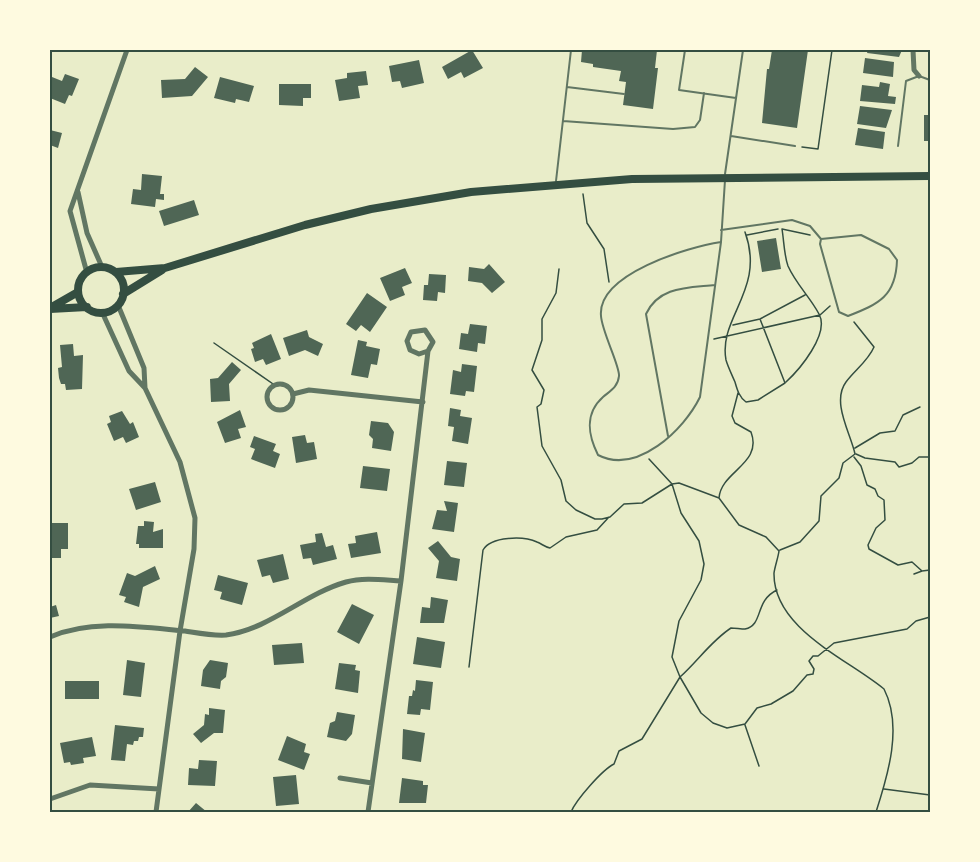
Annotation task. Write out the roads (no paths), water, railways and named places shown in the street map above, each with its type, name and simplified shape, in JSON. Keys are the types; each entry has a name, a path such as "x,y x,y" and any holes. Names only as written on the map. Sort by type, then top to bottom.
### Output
{"main road":[{"path":"50,309 78,292 81,280 87,273 102,267 116,272 165,268 305,225 371,209 471,192 581,182 725,177 930,176"},
{"path":"123,294 165,268"},
{"path":"50,309 87,307 102,312 118,305 123,294 122,282 116,272"},
{"path":"78,292 87,307"}],"street":[{"path":"87,273 70,211 128,50"},
{"path":"913,50 914,70 919,76"},
{"path":"78,190 87,233 102,267"},
{"path":"118,305 144,368 145,388"},
{"path":"102,312 129,371 145,388 180,462 195,518 194,549 180,631 156,813"},
{"path":"368,813 401,581 428,351 433,342 429,333 421,328 411,332 407,341 410,350 419,354 428,351"},
{"path":"276,386 287,386 293,394 288,407 274,408 268,395 276,386"},
{"path":"293,394 309,390 423,402"},
{"path":"50,637 79,629 106,627 223,635 242,631 312,596 347,582 367,579 401,581"},
{"path":"340,778 372,783"},
{"path":"50,799 90,785 159,789"}],"lane":[{"path":"556,184 571,50"},
{"path":"684,50 679,90 736,98"},
{"path":"721,242 648,265 622,278 608,292 600,314 619,375 616,387 593,409 588,425 589,436 598,455 607,459 632,458 645,454 668,437 693,412 700,397 721,242 725,177 743,50"},
{"path":"898,146 906,81 919,76 930,80"},
{"path":"567,87 624,94"},
{"path":"563,121 673,129 695,127 700,120 704,93"},
{"path":"731,136 795,146"},
{"path":"722,230 792,220 810,226 821,239 839,312 848,316 884,299 897,273 897,260 889,249 861,235 821,239"},
{"path":"668,437 646,314 654,299 674,290 715,285"}]}
